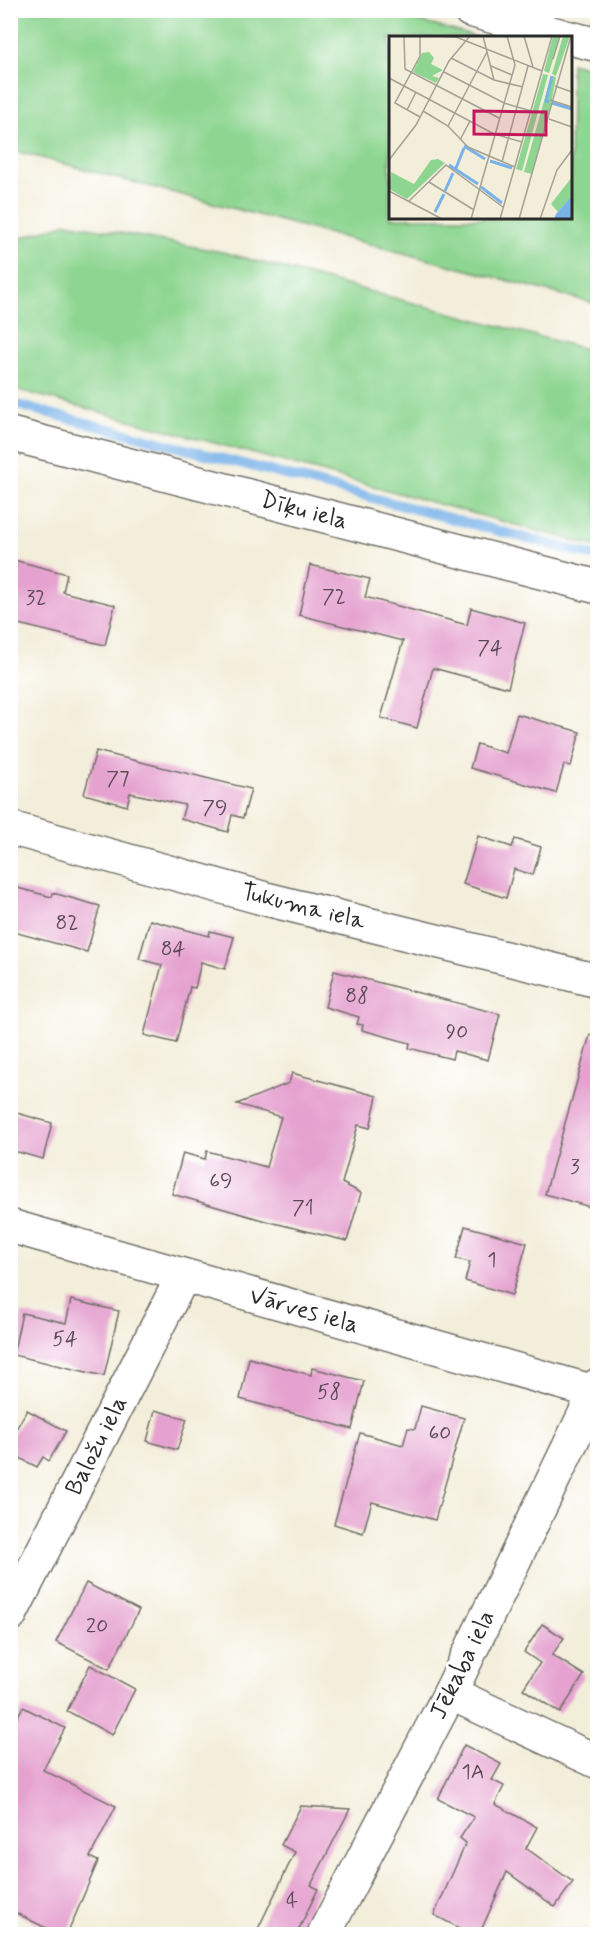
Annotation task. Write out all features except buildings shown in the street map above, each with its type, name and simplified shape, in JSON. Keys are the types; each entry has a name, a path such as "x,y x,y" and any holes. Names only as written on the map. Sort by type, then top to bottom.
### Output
{"street":[{"path":"470,10 562,36"},
{"path":"572,39 597,45"},
{"name":"Dīķu iela","path":"10,435 597,587"},
{"name":"Tukuma iela","path":"10,828 266,899 597,981"},
{"name":"Vārves iela","path":"10,1226 597,1390"},
{"name":"Baložu iela","path":"10,1615 183,1276"},
{"name":"Jēkaba iela","path":"324,1935 450,1693 597,1390"},
{"path":"450,1693 597,1762"}],"green space":[{"path":"10,11 379,11 474,36 389,36 389,219 572,219 572,63 597,70 597,304 11,150"},
{"path":"67,223 222,252 597,352 597,547 11,388 11,241"}],"waterway":[{"path":"10,403 598,557"}]}
